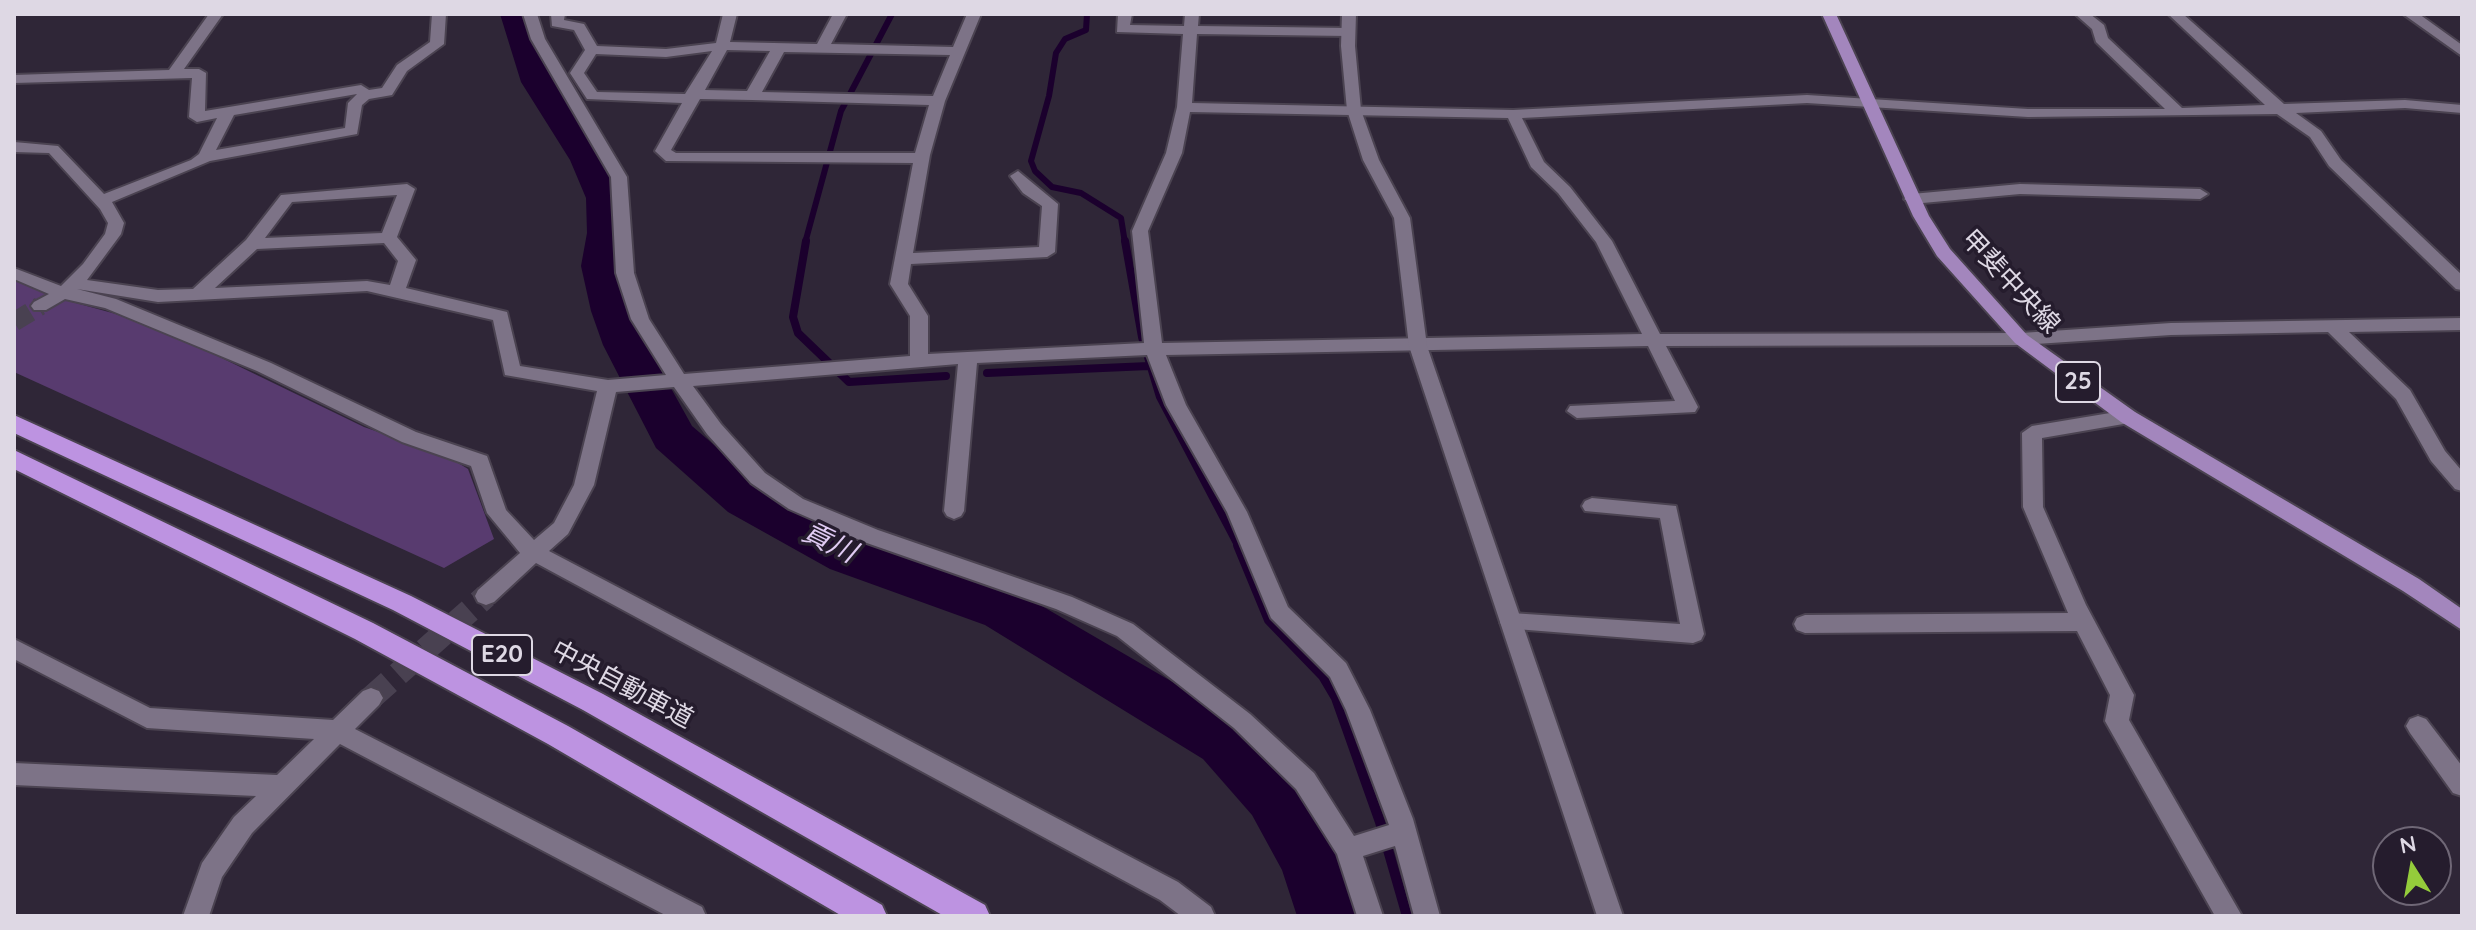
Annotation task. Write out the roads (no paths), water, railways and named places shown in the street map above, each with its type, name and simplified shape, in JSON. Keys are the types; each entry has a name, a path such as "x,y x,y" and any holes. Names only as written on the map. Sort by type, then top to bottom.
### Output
{"highway":[{"name":"中央自動車道","path":"14,423 402,603 593,702 974,916"},
{"name":"E20","path":"14,459 391,646 558,735 871,916"}],"main road":[{"name":"甲斐中央線","path":"1829,14 1912,199 1943,252 2021,339 2128,417 2411,585 2462,621"}],"street":[{"path":"173,74 216,14"},
{"path":"205,157 352,131 355,103 365,95 387,92 402,68 437,44 439,14"},
{"path":"530,14 538,39 619,177 631,297 654,345 714,429 758,478 796,504 871,536 1064,603 1125,630 1242,721 1305,781 1355,847 1370,916"},
{"path":"558,14 557,23 579,27 592,50"},
{"path":"730,14 722,46 663,151 672,158 921,158"},
{"path":"822,48 840,14"},
{"path":"919,361 919,316 899,284 921,158 938,101 974,14"},
{"path":"1125,14 1122,29 1191,22 1349,23 1354,110 1371,160 1402,218 1418,346 1610,916"},
{"path":"2082,14 2099,28 2101,39 2178,113"},
{"path":"2175,14 2269,101 2287,110 2316,134 2335,163 2462,285"},
{"path":"2410,14 2462,52"},
{"path":"1191,22 1184,107 1174,153 1140,231 1153,349 1176,405 1237,512 1279,612 1338,670 1358,710 1402,833 1427,916"},
{"path":"592,50 666,53 722,46 959,51"},
{"path":"752,96 779,47"},
{"path":"592,50 577,73 592,96 938,101"},
{"path":"14,79 199,73 197,117 361,89 365,95"},
{"path":"1184,107 1513,114 1807,99 2028,113 2178,113 2405,104 2462,109"},
{"path":"101,201 197,163 205,157 228,112"},
{"path":"1513,114 1537,164 1564,190 1604,241 1638,314 1657,340 1688,407 1577,411"},
{"path":"14,147 53,149 101,201 116,223 113,234 68,288 40,306"},
{"path":"904,259 1047,252 1050,204 1029,190 1018,176"},
{"path":"198,294 252,244 287,198 407,189 388,238"},
{"path":"1912,199 2020,189 2200,194"},
{"path":"252,244 388,238"},
{"path":"388,238 407,260 396,291"},
{"path":"14,273 110,303 264,367 409,437 480,461 497,513 535,553 1169,891 1202,916"},
{"path":"68,288 158,296 367,286 396,291 501,316 512,371 608,386 677,378 968,357 1153,349 1657,340 2021,339 2171,329 2462,324"},
{"path":"2331,325 2403,395 2438,456 2462,484"},
{"path":"954,511 968,357"},
{"path":"486,596 561,528 584,485 608,386"},
{"path":"2128,417 2032,433 2033,507 2083,622 2122,695 2117,721 2229,916"},
{"path":"1511,622 1693,634 1669,511 1592,506"},
{"path":"1805,624 2083,622"},
{"path":"14,648 147,718 335,730 693,916"},
{"path":"196,916 211,871 243,825 335,730 371,698"},
{"path":"2418,726 2462,785"},
{"path":"17,779 279,786"},
{"path":"1355,847 1402,833"}],"waterway":[{"name":"貢川","path":"516,14 538,82 589,160 605,198 607,233 602,266 612,311 625,345 652,390 673,436 745,499 848,555 1004,610 1223,741 1273,796 1310,861 1329,916"},
{"path":"805,243 841,111 892,14"},
{"path":"1087,14 1086,30 1065,39 1056,53 1049,96 1031,161 1035,171 1052,187 1081,193 1121,218 1125,243"},
{"path":"806,241 793,317 798,333 849,382 946,376"},
{"path":"1125,241 1142,337 1160,397 1238,545"},
{"path":"987,373 1149,366"},
{"path":"1238,545 1269,620 1323,676 1336,698 1380,822 1407,916"}],"tunnel":[{"path":"14,322 40,306"},
{"path":"371,698 486,596"}]}
